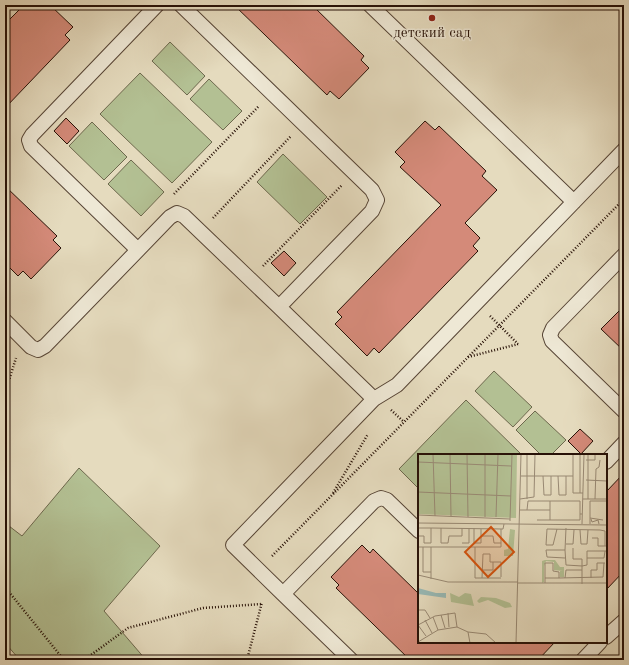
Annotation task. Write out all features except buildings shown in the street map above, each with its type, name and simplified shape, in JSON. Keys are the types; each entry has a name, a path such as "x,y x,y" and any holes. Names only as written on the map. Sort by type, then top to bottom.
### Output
{"lane":[{"path":"138,250 32,146 29,140 32,135 158,5"},
{"path":"181,5 354,172 372,190 377,200 372,211 279,307"},
{"path":"370,5 574,202"},
{"path":"351,660 233,545 374,399 397,385 624,150"},
{"path":"5,321 31,347 38,350 45,346 170,217 177,213 184,216 200,231 374,399"},
{"path":"624,255 553,328 550,335 552,341 624,411"},
{"path":"607,461 624,443"},
{"path":"283,594 374,501 381,498 386,500 418,530"},
{"path":"607,636 624,620"},
{"path":"583,660 599,643"}],"path":[{"path":"173,195 272,93"},
{"path":"200,231 304,124"},
{"path":"250,280 354,172"},
{"path":"247,660 262,604 263,575 330,497 624,199"},
{"path":"468,357 518,344 485,311"},
{"path":"5,393 23,338"},
{"path":"390,408 404,422"},
{"path":"330,497 370,431"},
{"path":"5,587 64,660"},
{"path":"84,660 128,628 203,608 262,604"}],"green space":[{"path":"170,42 205,76 187,95 152,61"},
{"path":"140,73 212,142 172,183 100,114"},
{"path":"209,79 242,111 223,130 190,99"},
{"path":"92,122 127,157 104,180 69,146"},
{"path":"283,154 327,197 300,224 257,182"},
{"path":"131,160 164,192 141,216 108,184"},
{"path":"494,371 532,407 513,427 475,391"},
{"path":"466,400 521,454 418,454 418,488 399,469"},
{"path":"535,411 566,440 552,454 540,454 516,430"},
{"path":"79,468 160,546 104,611 146,660 20,660 5,643 5,531 9,526 22,536"}],"place":[{"name":"детский сад","path":"432,18"}]}
